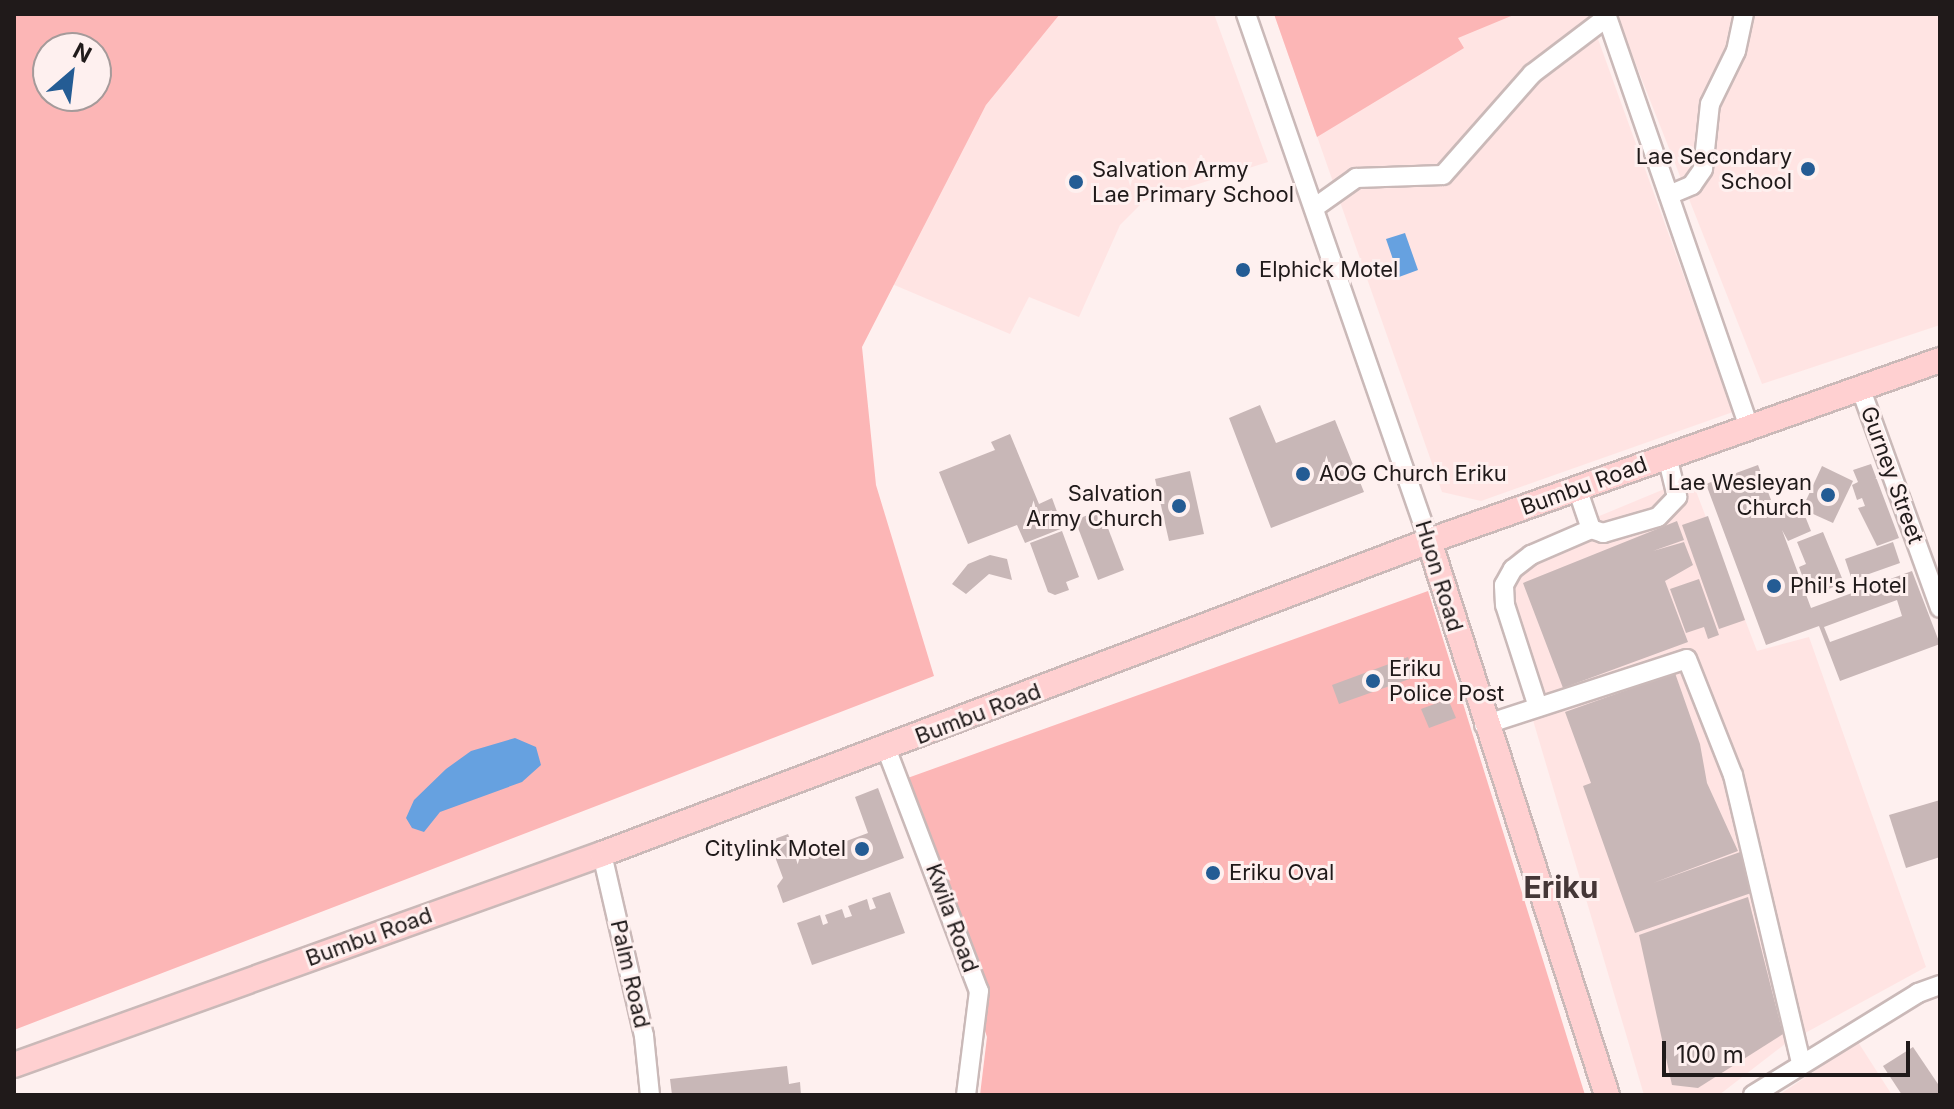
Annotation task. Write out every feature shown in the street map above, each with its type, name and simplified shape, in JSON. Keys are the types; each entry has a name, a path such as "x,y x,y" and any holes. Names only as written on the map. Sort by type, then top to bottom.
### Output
{"main road":[{"name":"Bumbu Road","path":"14,1065 602,854 1429,541 1940,360"},
{"name":"Huon Road","path":"1429,541 1484,725 1607,1095"}],"street":[{"name":"Huon Road","path":"1246,14 1429,541"},
{"path":"1669,195 1692,185 1703,169 1710,104 1736,51 1744,14"},
{"path":"1314,208 1356,178 1443,175 1532,74 1607,16 1749,427"},
{"name":"Gurney Street","path":"1860,387 1940,608"},
{"path":"1538,707 1505,605 1504,585 1513,569 1531,555 1591,529 1603,533 1658,517 1677,497 1667,456"},
{"path":"1577,488 1591,529"},
{"path":"1484,725 1687,659 1733,775 1801,1063"},
{"name":"Kwila Road","path":"886,748 979,991 966,1095"},
{"name":"Palm Road","path":"602,854 644,1036 650,1095"},
{"path":"1753,1095 1801,1063 1940,985"}],"shaded area":[{"path":"14,14 1060,14 986,105 862,347 876,485 934,676 14,1030"},
{"name":"Salvation Army Lae Primary School","path":"1060,14 1214,14 1268,162 1144,201 1120,225 1079,317 1029,297 1010,334 892,284 986,105"},
{"path":"1274,14 1589,14 1733,412 1481,501 1442,492"},
{"path":"1274,14 1516,14 1458,38 1464,48 1317,137"},
{"name":"Lae Secondary School","path":"1616,14 1940,14 1940,325 1762,384"},
{"path":"1691,478 1757,651 1809,637 1926,967 1785,1044 1719,1095 1644,1095 1493,585 1515,551"},
{"path":"1428,591 1585,1095 980,1095 987,1037 902,780"},
{"path":"1858,1042 1892,1095 1779,1095"}],"water":[{"path":"1405,233 1418,270 1399,277 1386,239"},
{"path":"515,738 536,747 541,765 522,782 440,812 424,832 412,828 406,818 414,800 446,769 471,751"}],"building":[{"name":"AOG Church Eriku","path":"1260,405 1276,443 1335,420 1364,492 1271,528 1229,418"},
{"path":"1010,434 1039,504 1052,498 1063,528 1025,543 1017,525 968,544 939,472 995,450 991,442"},
{"path":"1871,464 1899,538 1877,546 1858,508 1865,506 1862,498 1857,500 1852,485 1858,482 1853,470"},
{"name":"Phil's Hotel","path":"1758,465 1777,516 1801,506 1811,531 1788,541 1782,530 1811,608 1912,571 1940,644 1840,681 1819,626 1766,645 1706,484","holes":["1897,600 1902,616 1830,642 1824,627"]},
{"name":"Lae Wesleyan Church","path":"1822,466 1853,481 1833,523 1802,509"},
{"name":"Salvation Army Church","path":"1190,471 1204,534 1169,541 1155,479"},
{"path":"1101,510 1124,570 1098,580 1075,520"},
{"path":"1708,516 1745,620 1719,629 1682,525"},
{"path":"1677,521 1684,540 1653,551 1684,542 1693,565 1665,581 1688,642 1563,688 1523,583"},
{"path":"1062,531 1079,577 1066,582 1069,590 1055,595 1048,592 1030,543"},
{"path":"1823,532 1844,583 1818,593 1810,575 1803,578 1799,567 1806,564 1797,542"},
{"path":"1893,542 1900,563 1852,580 1845,559"},
{"path":"990,555 1007,559 1012,580 989,574 966,594 952,584 968,564"},
{"path":"1699,579 1719,635 1708,639 1704,627 1686,633 1670,589"},
{"name":"Eriku Police Post","path":"1408,657 1415,677 1339,704 1332,685"},
{"path":"1675,673 1700,744 1707,783 1738,851 1653,883 1743,851 1757,891 1635,933 1583,786 1591,783 1565,712"},
{"path":"1448,699 1456,718 1429,728 1421,709"},
{"name":"Citylink Motel","path":"878,788 904,858 783,903 777,886 783,878 769,841 788,834 798,859 868,833 855,797"},
{"path":"1940,800 1940,857 1906,868 1889,815"},
{"path":"890,892 905,933 812,965 797,923 820,915 823,925 828,923 825,915 842,909 845,918 852,916 848,906 867,899 870,910 876,908 872,898"},
{"path":"1748,897 1783,1034 1698,1088 1672,1085 1639,935"},
{"path":"1913,1047 1940,1087 1940,1095 1902,1095 1883,1066"},
{"path":"787,1066 789,1084 800,1082 801,1095 672,1095 670,1079"}],"place":[{"name":"Lae Secondary School","path":"1808,169"},
{"name":"Salvation Army Lae Primary School","path":"1076,182"},
{"name":"Elphick Motel","path":"1243,270"},
{"name":"AOG Church Eriku","path":"1303,474"},
{"name":"Lae Wesleyan Church","path":"1828,495"},
{"name":"Salvation Army Church","path":"1179,506"},
{"name":"Phil's Hotel","path":"1774,586"},
{"name":"Eriku Police Post","path":"1373,681"},
{"name":"Citylink Motel","path":"862,849"},
{"name":"Eriku Oval","path":"1213,873"}],"district":[{"name":"Eriku","path":"1561,887"}]}
